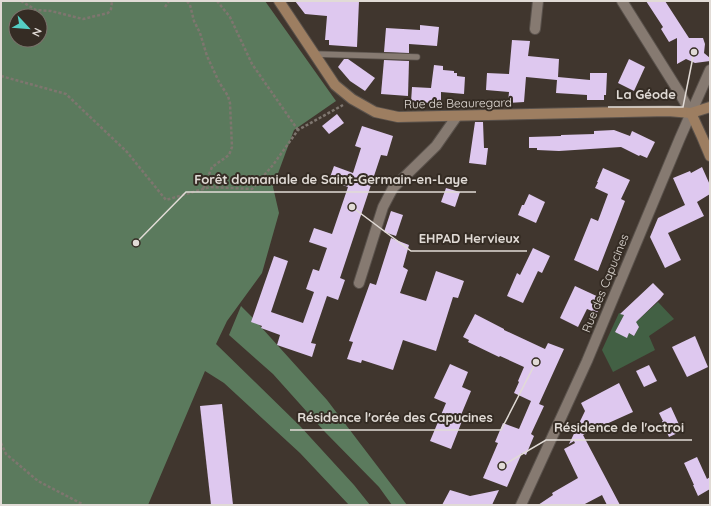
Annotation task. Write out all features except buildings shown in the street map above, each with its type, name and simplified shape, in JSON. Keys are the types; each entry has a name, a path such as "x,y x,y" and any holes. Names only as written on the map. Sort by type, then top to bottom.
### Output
{"street":[{"name":"Rue de Beauregard","path":"279,1 335,85 352,99 375,112 398,117 668,111 690,113 710,108"},
{"path":"535,30 538,1"},
{"path":"622,1 679,92 710,156"},
{"name":"Rue des Capucines","path":"521,505 587,362 690,113 710,70"},
{"path":"359,283 382,207 393,188 436,146 457,116"}],"lane":[{"path":"313,54 417,57"}],"path":[{"path":"21,1 36,10 51,11 83,19 108,13 112,9 112,1"},
{"path":"165,7 168,1"},
{"path":"187,1 190,5 194,21 207,56 219,82 228,96 230,103 232,147 229,155 212,167 203,189"},
{"path":"217,1 230,17 252,64 298,130"},
{"path":"1,76 66,94 126,152 166,200 210,187 252,189 273,165 298,130 352,99"},
{"path":"1,443 6,454 38,481 84,505"}],"green space":[{"path":"1,1 265,1 336,101 294,130 273,187 279,213 262,273 227,321 216,344 300,426 354,485 370,505 349,505 300,453 224,383 205,371 148,505 1,505"},
{"path":"658,302 674,319 649,336 655,350 613,372 602,350 619,313 624,315 615,332 629,333 634,336 639,327 631,320 637,321"},
{"path":"241,306 327,400 407,505 392,505 379,487 325,432 273,374 229,335"}],"place":[{"name":"La Géode","path":"694,52"},
{"name":"EHPAD Hervieux","path":"352,207"},
{"name":"Forêt domaniale de Saint-Germain-en-Laye","path":"136,243"},
{"name":"Résidence l'orée des Capucines","path":"536,362"},
{"name":"Résidence de l'octroi","path":"502,466"}]}
